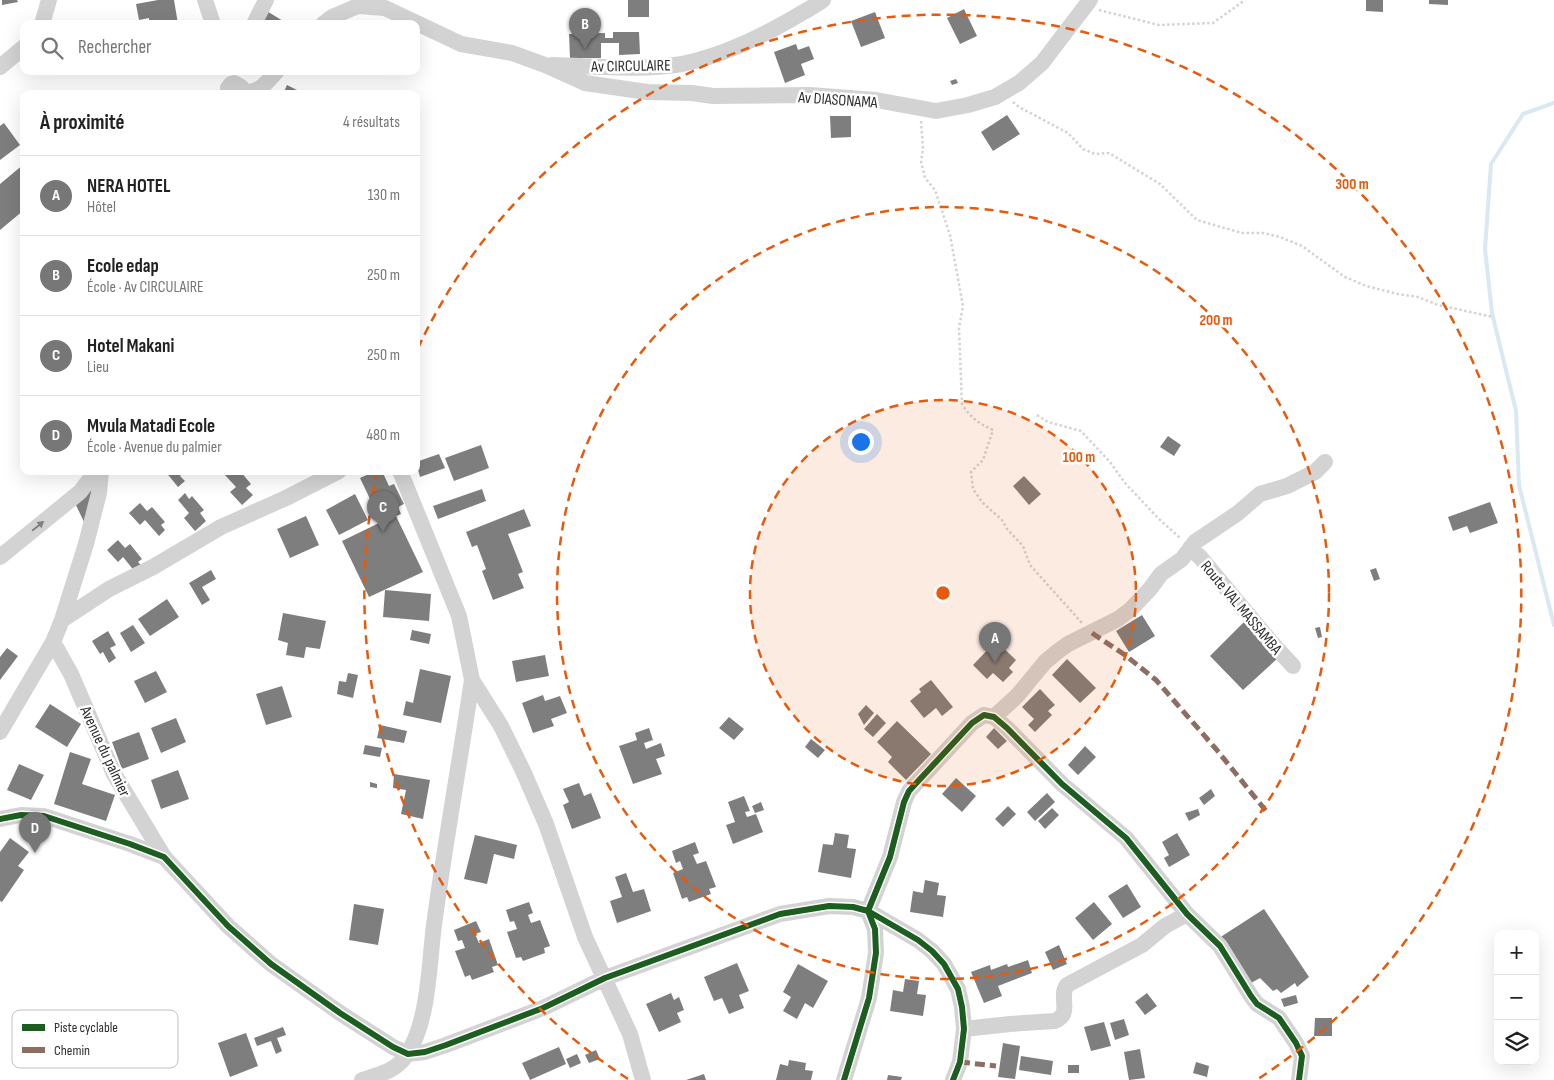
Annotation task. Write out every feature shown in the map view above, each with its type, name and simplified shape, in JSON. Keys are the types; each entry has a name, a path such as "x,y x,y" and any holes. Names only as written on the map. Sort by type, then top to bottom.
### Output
{"street":[{"path":"43,20 49,0"},
{"path":"205,0 212,20"},
{"path":"256,20 266,0"},
{"name":"Av CIRCULAIRE","path":"545,65 642,67 681,64 718,55 758,38 814,7 823,0"},
{"name":"Av DIASONAMA","path":"545,65 585,83 647,92 692,93 732,97 827,96 876,100 936,112 995,97 1019,83 1042,63 1088,3"},
{"path":"328,20 358,6 386,8 411,20"},
{"path":"420,24 461,44 512,53 545,65"},
{"path":"0,67 20,50"},
{"path":"258,90 273,75"},
{"path":"994,717 1016,696 1045,662 1068,644 1118,619 1131,609 1161,574 1182,559 1195,542 1238,513 1260,494 1287,486 1315,472 1325,462"},
{"path":"0,557 80,492 93,475"},
{"path":"0,732 53,642 62,620 86,544 99,493 101,475"},
{"path":"62,620 109,589 154,567 221,527 286,498 331,475"},
{"path":"362,1080 394,1074 408,1054 418,1034 472,680 459,616 402,475"},
{"name":"Route VAL MASSAMBA","path":"1190,548 1211,569 1293,666"},
{"name":"Avenue du palmier","path":"53,642 71,674 114,774 164,857"},
{"path":"472,680 501,726 546,824 585,937 630,1034 644,1080"},
{"path":"844,1080 868,998 876,953 875,929 868,911 890,857 904,802 909,791 972,723 984,715 994,717 1039,759 1062,784 1126,838 1187,914 1220,946 1235,973 1258,1004 1280,1018 1300,1050 1302,1056 1299,1080"},
{"path":"0,818 21,815 44,816 164,857 228,926 271,964 393,1047 408,1054 425,1052 493,1028 543,1008 605,978 780,914 829,906 853,907 868,911 918,940 932,951 944,964 958,989 964,1029 960,1062 953,1080"},
{"path":"1165,926 1176,900"},
{"path":"964,1029 1060,1019 1065,1006 1064,991 1067,985 1142,945 1165,926 1187,914"}],"path":[{"path":"1088,3 1159,25 1213,23 1245,0"},
{"path":"1002,93 1019,107 1068,133 1083,149 1095,154 1110,154 1160,184 1198,220 1242,233 1280,237 1302,246 1345,277 1366,286 1418,297 1438,305 1493,317"},
{"path":"919,108 923,149 921,161 925,178 936,190 950,235 963,306 958,328 962,404 968,414 979,424 992,430 983,460 971,472 973,489 982,502 1002,520 1007,529 1023,546 1030,565 1092,633"},
{"path":"1036,415 1048,422 1081,431 1110,462 1125,483 1190,548"}],"building":[{"path":"2,0 17,0 18,2 2,5"},
{"path":"158,0 174,0 177,20 149,20 149,18 139,20 136,4"},
{"path":"628,0 649,0 649,17 628,17"},
{"path":"1366,0 1383,0 1383,12 1366,11"},
{"path":"1429,0 1448,0 1448,5 1429,4"},
{"path":"964,9 977,36 960,44 947,18"},
{"path":"265,10 281,20 259,20"},
{"path":"875,12 885,38 861,47 851,21"},
{"path":"613,32 639,32 640,54 619,55 619,43 601,43 601,58 570,58 569,34 605,33 605,38 613,38"},
{"path":"796,44 798,50 809,46 814,59 801,64 805,75 785,83 774,52"},
{"path":"956,79 958,83 952,85 950,81"},
{"path":"287,85 297,90 285,90"},
{"path":"1007,115 1020,134 993,151 981,132"},
{"path":"830,116 851,116 851,137 831,138"},
{"path":"4,123 20,145 0,160 0,126"},
{"path":"20,167 20,213 0,230 0,184"},
{"path":"1168,436 1181,445 1174,456 1160,447"},
{"path":"481,445 489,468 454,481 445,458"},
{"path":"439,454 445,468 420,477 420,461"},
{"path":"168,475 181,475 185,481 178,487"},
{"path":"225,475 243,475 251,484 246,488 253,495 242,505 230,492 236,487"},
{"path":"366,475 384,475 389,486 394,484 404,504 398,507 401,514 396,516 423,572 369,597 342,541 381,522 360,478"},
{"path":"1024,476 1041,494 1029,505 1013,486"},
{"path":"97,481 85,524 73,499"},
{"path":"482,489 486,501 438,519 433,506"},
{"path":"185,493 189,499 192,496 204,510 200,513 206,521 195,531 184,518 189,513 178,500"},
{"path":"355,494 368,520 339,535 326,510"},
{"path":"1490,502 1498,523 1470,533 1467,526 1453,531 1448,517"},
{"path":"140,503 147,511 152,507 165,522 161,525 165,530 159,536 145,520 140,525 129,513"},
{"path":"524,509 531,526 508,534 523,572 518,574 524,588 493,600 482,571 486,569 477,545 472,547 466,532"},
{"path":"306,516 319,545 290,558 277,529"},
{"path":"118,540 125,548 130,544 142,559 138,562 143,567 136,573 123,557 118,562 107,550"},
{"path":"1376,568 1380,579 1374,581 1370,570"},
{"path":"211,570 216,579 202,587 210,600 202,605 189,583"},
{"path":"385,590 431,594 429,621 383,617"},
{"path":"167,599 179,617 150,636 138,619"},
{"path":"283,613 326,621 320,649 306,647 304,658 286,655 288,643 278,640"},
{"path":"1142,615 1155,636 1129,652 1116,631"},
{"path":"1245,621 1279,657 1243,690 1210,656"},
{"path":"133,625 145,643 131,652 120,633"},
{"path":"1320,627 1322,637 1318,638 1315,628"},
{"path":"412,630 431,634 429,644 410,640"},
{"path":"108,631 116,645 110,648 116,658 109,663 103,652 100,654 92,641"},
{"path":"996,641 1016,660 1009,668 1013,672 1003,682 993,673 987,679 973,665"},
{"path":"7,648 18,656 0,680 0,657"},
{"path":"545,655 549,676 516,682 512,661"},
{"path":"1067,659 1096,688 1080,703 1052,675"},
{"path":"420,669 451,676 441,723 403,715 406,701 413,703"},
{"path":"156,671 167,692 145,703 134,681"},
{"path":"348,673 358,675 353,698 337,694 339,681 346,682"},
{"path":"931,680 953,707 942,716 936,708 924,718 910,701 921,692 919,689"},
{"path":"282,686 292,717 266,725 256,694"},
{"path":"1040,689 1055,705 1048,711 1052,715 1035,732 1028,725 1034,719 1022,707"},
{"path":"543,695 545,701 560,696 567,713 551,719 554,726 533,733 522,703"},
{"path":"50,704 81,724 67,747 35,727"},
{"path":"866,705 874,713 864,725 858,714"},
{"path":"877,714 886,723 873,737 864,729"},
{"path":"729,717 744,729 734,740 719,728"},
{"path":"176,718 186,742 161,753 151,728"},
{"path":"897,721 931,754 906,780 888,762 892,757 877,742"},
{"path":"380,725 407,731 404,743 377,738"},
{"path":"649,728 653,740 644,743 646,749 661,743 665,756 656,759 662,774 633,784 619,746 637,740 635,733"},
{"path":"994,728 1007,741 998,749 986,737"},
{"path":"139,732 149,759 122,769 112,742"},
{"path":"811,739 825,750 818,758 805,747"},
{"path":"365,745 382,748 380,757 363,754"},
{"path":"1085,746 1096,757 1078,775 1068,765"},
{"path":"70,752 91,759 82,784 115,795 106,821 54,804"},
{"path":"19,764 44,775 31,800 7,790"},
{"path":"178,770 189,799 161,809 151,780"},
{"path":"394,774 430,780 423,819 401,814 406,790 393,788"},
{"path":"956,778 976,796 962,812 942,794"},
{"path":"370,782 377,784 377,788 370,787"},
{"path":"579,783 584,796 591,793 601,818 572,829 563,805 569,802 563,789"},
{"path":"1211,789 1215,796 1204,805 1199,798"},
{"path":"1047,793 1055,802 1035,821 1027,812"},
{"path":"744,796 750,811 745,812 747,817 756,814 763,832 733,844 726,825 735,822 728,802"},
{"path":"761,802 764,810 755,813 752,806"},
{"path":"1008,806 1016,814 1003,827 995,819"},
{"path":"1052,808 1059,815 1045,829 1038,821"},
{"path":"1198,809 1200,815 1189,821 1185,813"},
{"path":"835,833 849,835 847,848 856,849 851,878 818,872 823,844 833,845"},
{"path":"1177,833 1190,855 1169,867 1164,858 1169,855 1162,842"},
{"path":"475,835 517,845 514,859 494,854 487,884 464,879"},
{"path":"10,838 29,852 18,866 24,870 2,902 0,901 0,852"},
{"path":"695,842 699,853 693,855 697,864 706,861 716,887 709,889 711,894 689,902 687,897 682,899 673,873 683,869 680,861 676,863 672,851"},
{"path":"626,873 633,892 644,889 651,911 617,923 610,901 622,897 615,877"},
{"path":"925,880 939,883 937,895 946,896 943,917 910,912 913,891 923,893"},
{"path":"1127,884 1141,907 1123,918 1108,896"},
{"path":"529,902 533,913 528,915 531,923 540,920 550,946 544,948 545,953 523,961 521,957 516,958 507,932 517,929 514,921 510,922 506,910"},
{"path":"1094,902 1112,924 1093,940 1075,918"},
{"path":"354,904 384,909 378,945 349,940"},
{"path":"1264,909 1309,977 1297,987 1295,983 1281,993 1277,989 1273,991 1260,978 1251,983 1219,938"},
{"path":"476,921 481,932 475,934 479,943 489,939 498,965 492,967 494,972 472,980 470,975 465,977 455,951 465,948 462,940 458,941 454,930"},
{"path":"1059,945 1067,964 1053,970 1045,952"},
{"path":"1028,960 1032,973 998,986 1002,996 984,1003 971,972 990,965 991,970 1007,964 1008,967"},
{"path":"737,963 749,991 739,995 744,1008 729,1014 722,998 714,1001 704,977"},
{"path":"798,964 828,981 813,1008 805,1003 797,1019 783,1011 791,997 783,992"},
{"path":"905,979 919,981 917,994 926,995 923,1016 890,1011 893,990 903,992"},
{"path":"671,993 674,1000 679,997 684,1010 677,1013 681,1022 659,1032 646,1004"},
{"path":"1147,993 1157,1006 1145,1015 1135,1002"},
{"path":"1296,995 1298,1003 1284,1007 1281,999"},
{"path":"1315,1018 1332,1018 1332,1036 1314,1036"},
{"path":"1124,1019 1129,1035 1115,1040 1110,1023"},
{"path":"1104,1022 1111,1046 1091,1051 1084,1027"},
{"path":"283,1027 286,1035 277,1038 282,1051 276,1054 271,1041 257,1046 254,1038"},
{"path":"246,1033 258,1066 230,1077 218,1043"},
{"path":"1003,1043 1020,1046 1015,1079 998,1077"},
{"path":"559,1047 566,1064 530,1080 522,1063"},
{"path":"1140,1049 1145,1078 1129,1080 1124,1052"},
{"path":"596,1050 600,1059 589,1063 585,1055"},
{"path":"577,1054 581,1063 570,1068 566,1059"},
{"path":"1021,1056 1053,1061 1051,1075 1019,1070"},
{"path":"789,1060 806,1063 805,1070 813,1071 811,1080 776,1080 780,1064 788,1066"},
{"path":"1196,1062 1209,1066 1207,1077 1193,1073"},
{"path":"1068,1065 1079,1065 1079,1073 1068,1073"},
{"path":"704,1074 706,1080 686,1080"},
{"path":"888,1075 902,1077 901,1080 887,1080"}],"waterway":[{"path":"1554,103 1523,114 1491,164 1485,249 1492,313 1516,411 1519,485 1554,625"}],"marked path":[{"path":"1092,633 1125,655 1156,680 1216,749 1266,811"},
{"path":"960,1062 996,1066"}],"cycle path":[{"path":"844,1080 869,998 876,953 875,929 868,911 890,857 904,802 909,791 972,723 984,715 994,717 1007,728 1062,784 1126,838 1187,914 1220,946 1257,1004 1279,1018 1296,1043 1302,1056 1299,1080"},
{"path":"0,819 21,815 44,816 164,857 228,926 271,964 340,1013 393,1047 408,1054 425,1052 446,1045 543,1008 605,978 780,914 829,906 853,907 868,911 918,940 932,951 944,964 958,989 964,1029 960,1062 953,1080"}],"place":[{"name":"Ecole edap","path":"585,49"},
{"name":"Hotel Makani","path":"383,532"},
{"name":"NERA HOTEL","path":"995,663"},
{"name":"Mvula Matadi Ecole","path":"35,853"}]}
